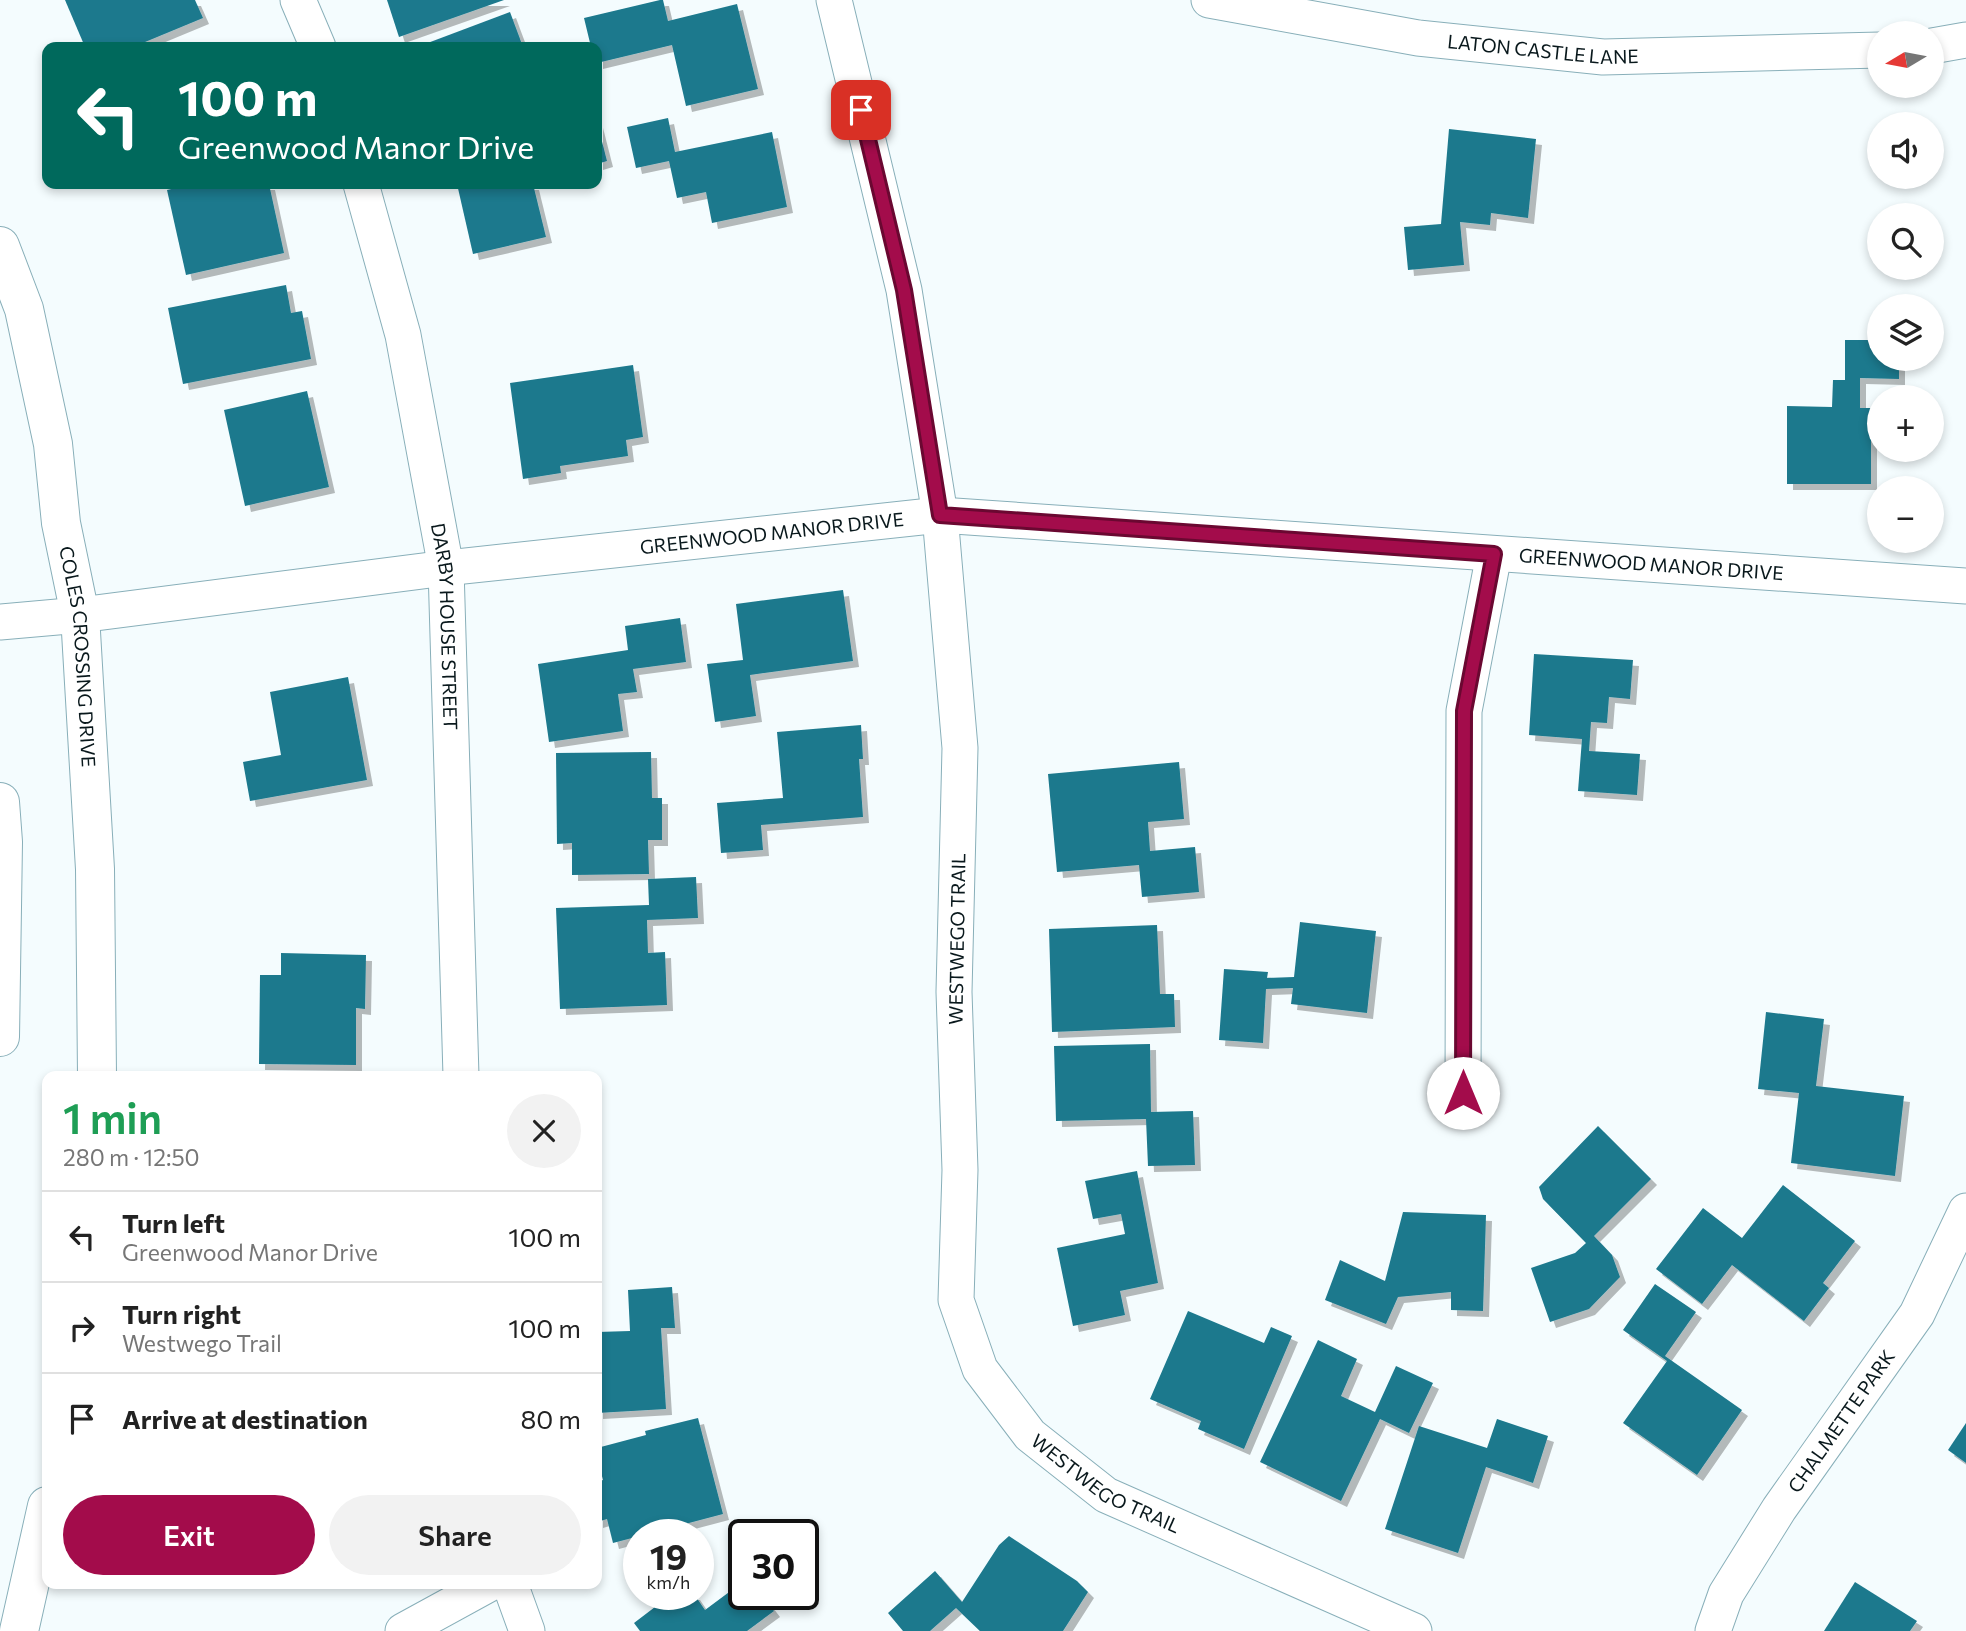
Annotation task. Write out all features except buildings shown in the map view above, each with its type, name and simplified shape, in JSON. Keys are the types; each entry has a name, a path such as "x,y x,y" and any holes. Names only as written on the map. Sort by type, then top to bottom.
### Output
{"street":[{"path":"298,0 316,42"},
{"name":"LATON CASTLE LANE","path":"1209,0 1418,38 1603,57 1867,50"},
{"name":"WESTWEGO TRAIL","path":"845,2 904,290 940,515 960,748 954,992 960,1170 956,1300 980,1368 1030,1435 1106,1495 1414,1631"},
{"path":"1944,44 1966,40"},
{"name":"DARBY HOUSE STREET","path":"362,189 403,335 446,568 461,1071"},
{"name":"COLES CROSSING DRIVE","path":"0,246 24,309 53,444 61,523 80,615 95,869 97,1071"},
{"name":"GREENWOOD MANOR DRIVE","path":"0,622 80,615 446,568 940,515 1966,586"},
{"path":"1463,1093 1464,711 1494,554"},
{"path":"0,802 3,842 0,1037"},
{"name":"CHALMETTE PARK","path":"1713,1631 1726,1594 1779,1510 1917,1314 1966,1211"},
{"path":"19,1631 42,1528"},
{"path":"403,1631 480,1589"},
{"path":"512,1589 527,1631"}],"route":[{"path":"861,110 904,290 940,515 1494,554 1464,711 1463,1093"}]}
